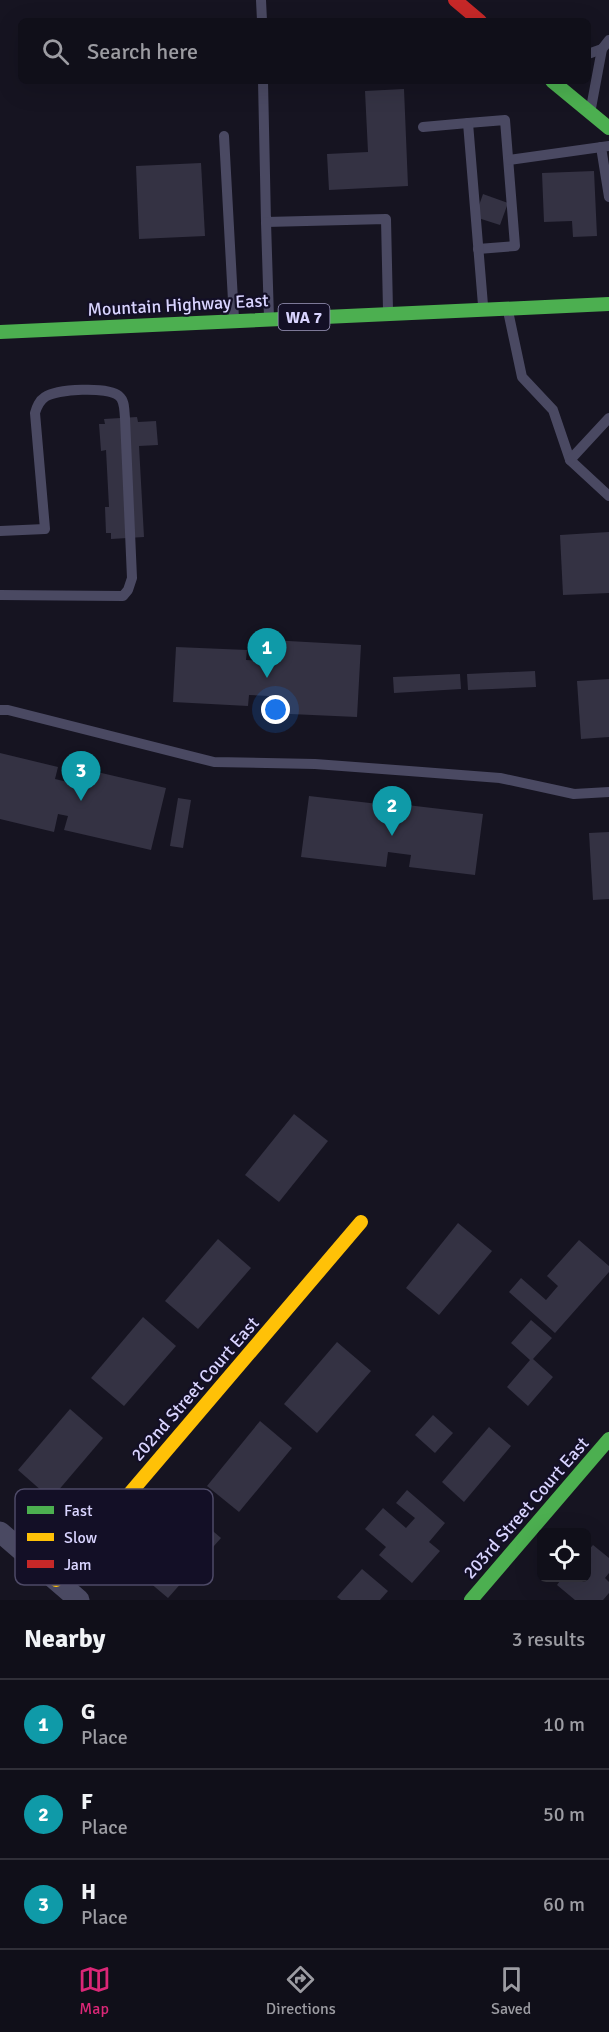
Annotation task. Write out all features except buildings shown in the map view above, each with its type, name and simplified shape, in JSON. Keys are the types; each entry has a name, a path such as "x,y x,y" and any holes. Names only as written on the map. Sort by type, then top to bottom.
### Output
{"street":[{"path":"455,0 476,18"},
{"path":"556,84 609,128"},
{"name":"Mountain Highway East","path":"0,332 608,304"},
{"name":"202nd Street Court East","path":"134,1489 362,1222"},
{"name":"203rd Street Court East","path":"471,1600 609,1439"},
{"path":"0,1532 15,1545"},
{"path":"62,1585 79,1600"}],"lane":[{"path":"261,0 262,18"},
{"path":"591,52 605,44"},
{"path":"590,113 605,44"},
{"path":"263,84 268,319"},
{"path":"423,127 505,120 515,246 478,249"},
{"path":"468,123 483,310"},
{"path":"224,136 234,320"},
{"path":"508,160 605,147 609,197"},
{"path":"266,222 386,219 388,314"},
{"path":"507,309 522,377 553,410 570,460 609,496"},
{"path":"0,531 45,529 35,412 40,400 53,393 104,390 117,394 124,402 125,417 132,578 128,590 123,596 0,596"},
{"path":"570,460 609,418"},
{"path":"0,710 8,710 214,762 315,764 409,771 500,778 574,794 609,792"}],"traffic: fast":[{"path":"556,84 609,128"},
{"path":"0,332 609,304"},
{"path":"471,1600 609,1439"}],"traffic: slow":[{"path":"134,1489 361,1222"}],"traffic: jam":[{"path":"455,0 476,18"}],"place":[{"name":"G","path":"267,678"},
{"name":"H","path":"81,801"},
{"name":"F","path":"392,836"}]}
